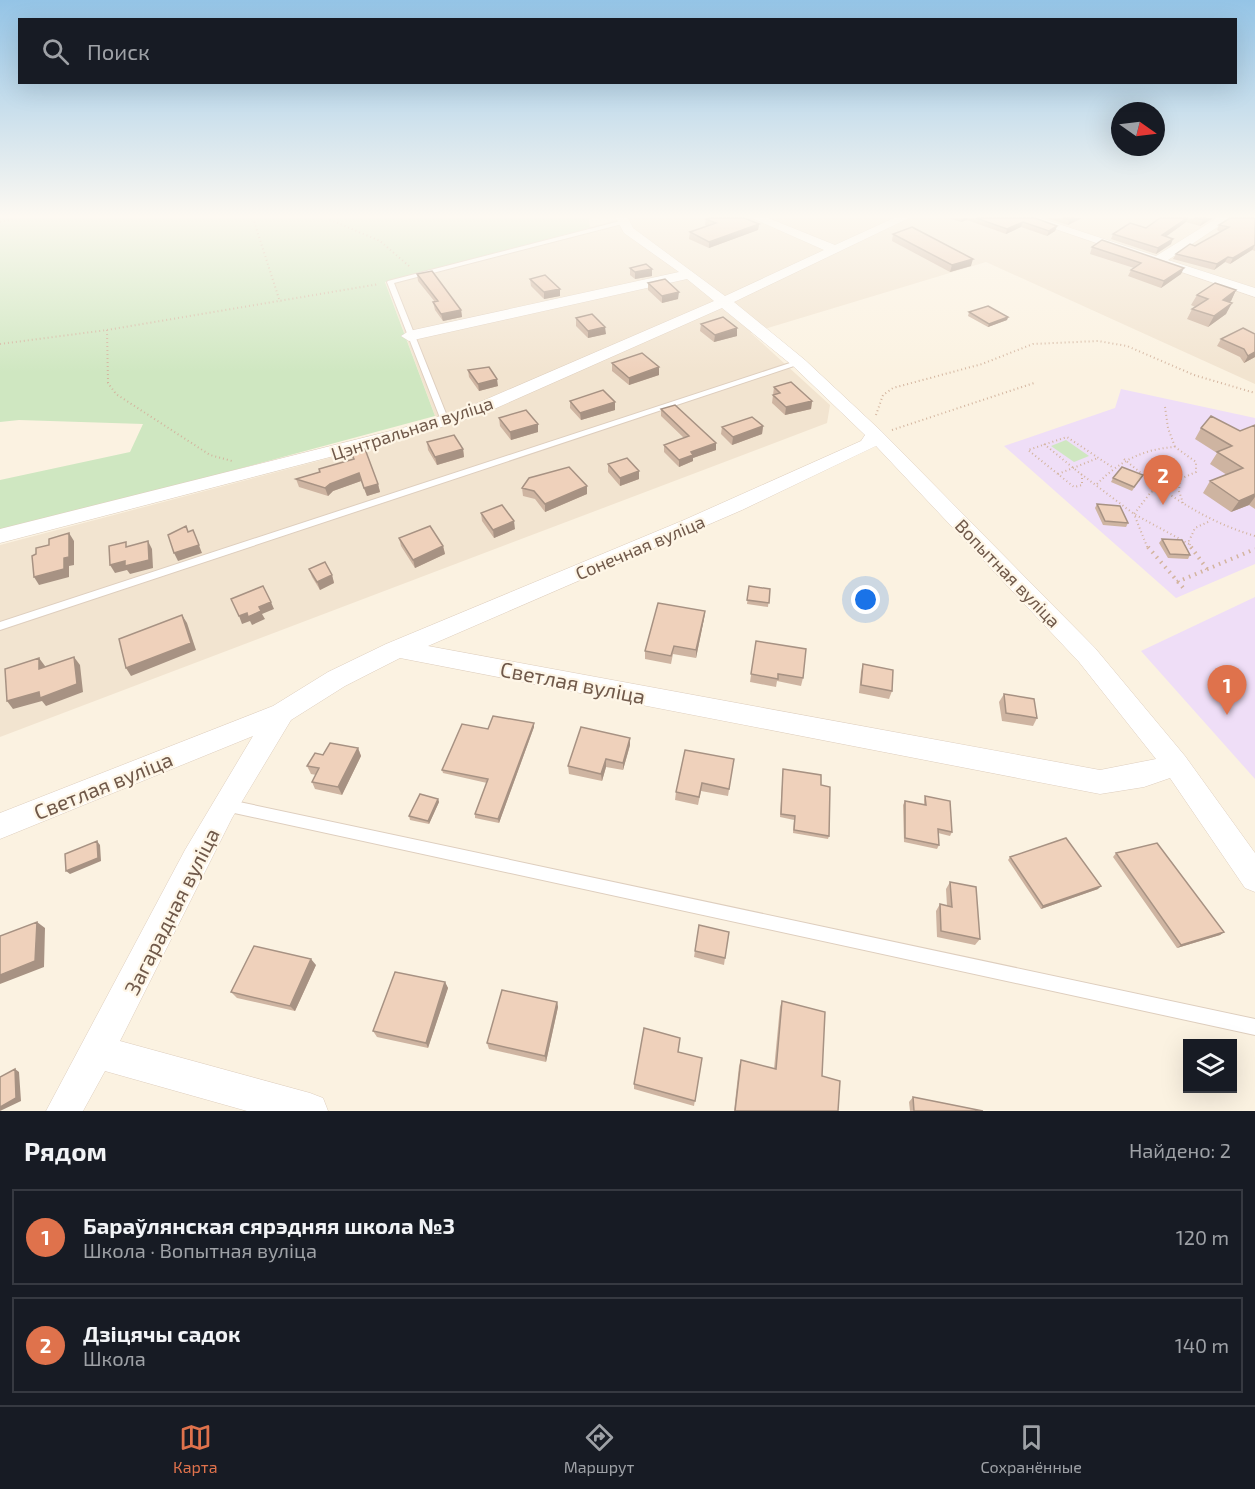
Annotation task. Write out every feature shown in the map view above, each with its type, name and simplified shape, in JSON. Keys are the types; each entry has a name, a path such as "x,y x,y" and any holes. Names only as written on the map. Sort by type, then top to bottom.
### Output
{"street":[{"name":"Вопытная вуліца","path":"684,270 878,430 1087,655 1176,764 1255,878"},
{"name":"Цэнтральная вуліца","path":"0,536 93,510 266,470 445,421 479,409 723,302 790,270"},
{"path":"1183,270 1255,293"},
{"path":"410,336 690,274"},
{"name":"Сонечная вуліца","path":"398,649 757,497 867,445 878,430"},
{"name":"Светлая вуліца","path":"0,826 282,713 300,700 398,649 1100,783 1144,775 1176,764"},
{"name":"Загарадная вуліца","path":"64,1111 98,1052 225,805 252,758 282,713"},
{"path":"98,1052 310,1111"}],"lane":[{"path":"438,270 390,282 445,421"},
{"path":"0,626 799,363"},
{"path":"225,805 1255,1027"}],"path":[{"path":"270,270 280,302"},
{"path":"413,270 419,275"},
{"path":"0,344 107,330 390,282"},
{"path":"107,330 108,382 116,394 210,455 266,470"},
{"path":"1034,383 878,430 884,395 893,388 982,364 1006,352 1033,344 1052,342 1111,342 1194,375 1255,393"},
{"path":"1165,406 1168,428 1175,447"},
{"path":"1080,473 1082,483 1078,487 1056,474 1028,452 1067,437 1112,467"},
{"path":"1044,444 1134,514 1189,544 1196,558 1208,570"},
{"path":"1097,484 1112,467 1124,459 1152,450 1175,447 1191,456 1198,467 1196,472 1157,487 1145,496 1134,514"},
{"path":"1056,474 1098,458"},
{"path":"1124,459 1157,487 1210,521 1255,536"},
{"path":"1180,479 1179,490 1184,504"},
{"path":"1134,514 1149,550 1185,590"},
{"path":"1189,544 1191,531 1200,524 1210,521"},
{"path":"1177,582 1255,549"}],"shaded area":[{"path":"427,270 960,270 751,333 830,405 827,423 0,737 0,545 440,429 385,281"},
{"path":"1003,270 1255,270 1255,384"},
{"path":"1121,389 1255,418 1255,564 1176,598 1004,446 1115,408"},
{"path":"1255,597 1255,779 1141,651"}],"green space":[{"path":"0,270 431,270 385,282 435,416 0,533 0,480 130,452 143,424 19,420 0,422"},
{"path":"1066,440 1089,456 1074,462 1051,446"}],"building":[{"path":"1131,270 1181,270 1164,281"},
{"path":"432,271 461,310 441,314 433,302 438,301 417,274"},
{"path":"545,275 560,289 544,292 530,279"},
{"path":"665,279 679,292 662,296 648,283"},
{"path":"1215,283 1236,290 1223,300 1232,303 1214,316 1192,309 1208,299 1197,295"},
{"path":"988,306 1008,317 989,324 969,312"},
{"path":"592,314 605,327 588,331 576,318"},
{"path":"723,317 737,328 715,335 701,324"},
{"path":"1243,328 1255,334 1255,352 1248,356 1244,349 1221,339"},
{"path":"642,353 659,367 629,378 612,363"},
{"path":"489,367 497,379 478,384 468,370"},
{"path":"791,382 812,401 786,407 773,395 780,393 774,387"},
{"path":"603,390 615,402 580,413 570,401"},
{"path":"675,405 716,443 691,452 693,455 679,460 664,445 689,436 661,409"},
{"path":"526,410 538,424 510,432 499,418"},
{"path":"1211,416 1240,431 1255,425 1255,494 1239,501 1210,481 1243,468 1217,452 1232,446 1201,428"},
{"path":"752,417 763,426 733,437 722,427"},
{"path":"454,435 463,449 435,457 427,442"},
{"path":"365,449 378,484 364,488 359,473 325,488 296,479 320,472 319,469 354,459 351,452"},
{"path":"627,458 639,471 620,478 608,464"},
{"path":"569,467 587,486 545,504 534,491 522,488 529,478"},
{"path":"1122,467 1143,475 1134,487 1113,478"},
{"path":"1097,504 1120,506 1128,523 1105,521"},
{"path":"502,505 514,521 493,530 481,513"},
{"path":"186,526 188,532 193,530 199,545 174,553 168,535"},
{"path":"430,526 443,546 413,560 399,538"},
{"path":"69,533 69,557 64,558 64,569 34,577 32,556 36,554 36,548 49,545 49,539"},
{"path":"1162,539 1182,540 1190,555 1170,554"},
{"path":"148,541 149,560 125,566 125,561 110,565 109,546 126,542 126,547"},
{"path":"325,562 332,575 317,582 309,569"},
{"path":"263,586 271,602 259,607 261,611 248,617 247,613 239,616 231,599"},
{"path":"749,586 770,589 769,603 747,600"},
{"path":"658,603 705,611 696,650 674,646 671,656 645,651"},
{"path":"182,615 191,643 126,668 119,639"},
{"path":"756,641 806,649 803,678 778,674 778,679 751,674"},
{"path":"74,657 77,684 40,698 39,692 7,701 5,669 39,658 39,669"},
{"path":"863,664 893,670 892,691 861,685"},
{"path":"1004,694 1034,699 1037,718 1006,713"},
{"path":"493,716 534,723 498,819 475,814 488,779 442,770 462,724 488,729"},
{"path":"581,727 630,738 623,763 606,759 601,774 568,766"},
{"path":"330,743 358,748 338,787 312,782 319,768 307,766 315,753 323,755"},
{"path":"685,750 734,759 729,789 702,783 699,797 676,792"},
{"path":"783,769 821,775 821,785 830,787 829,836 794,830 795,816 781,814"},
{"path":"420,794 438,799 428,821 409,816"},
{"path":"925,796 950,801 952,832 938,829 939,845 905,838 905,801 926,805"},
{"path":"1066,838 1101,886 1043,906 1010,857"},
{"path":"97,841 98,858 66,871 65,854"},
{"path":"1157,843 1224,932 1181,945 1116,853"},
{"path":"950,882 976,887 980,939 941,931 940,904 952,907"},
{"path":"37,922 35,961 0,975 0,936"},
{"path":"699,925 729,932 725,958 695,951"},
{"path":"254,946 311,959 290,1006 231,992"},
{"path":"395,972 445,982 426,1043 373,1031"},
{"path":"502,990 557,1002 545,1056 487,1043"},
{"path":"782,1001 825,1012 822,1076 840,1081 838,1111 735,1111 741,1060 776,1069"},
{"path":"644,1028 680,1038 678,1052 702,1058 695,1101 634,1084"},
{"path":"15,1069 16,1098 0,1107 0,1077"},
{"path":"913,1097 983,1111 914,1111"}],"place":[{"name":"Дзіцячы садок","path":"1163,505"},
{"name":"Бараўлянская сярэдняя школа №3","path":"1227,715"}]}
